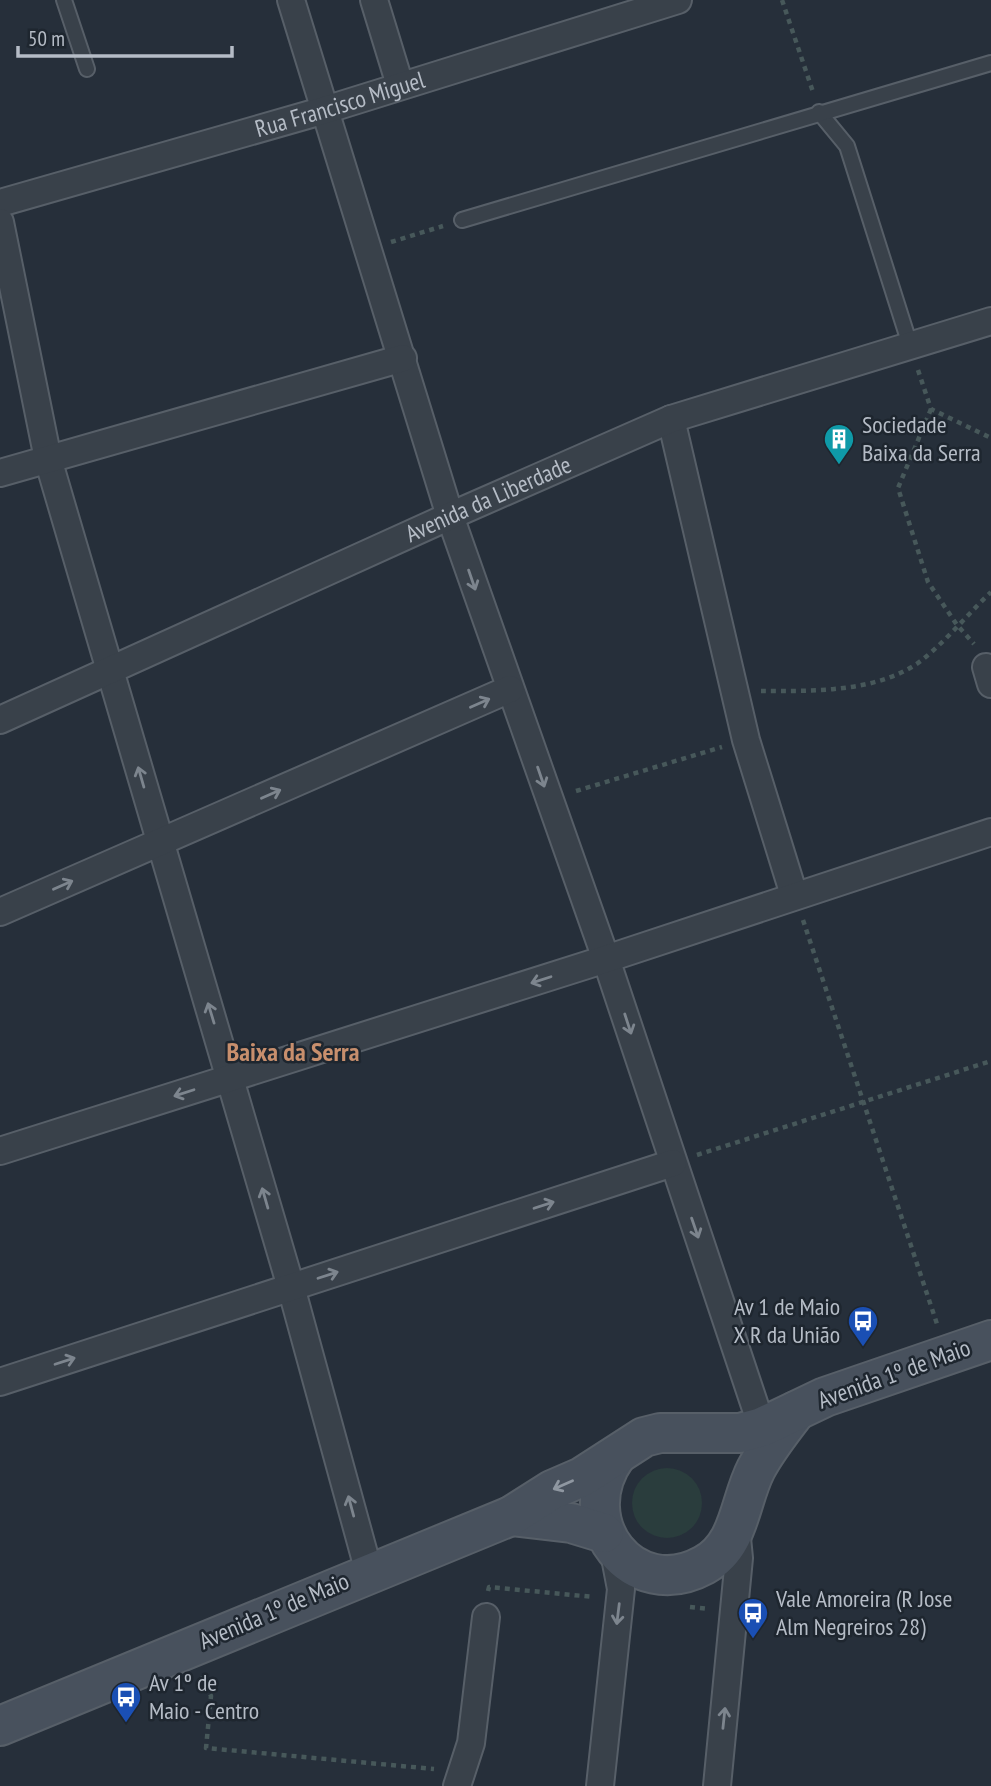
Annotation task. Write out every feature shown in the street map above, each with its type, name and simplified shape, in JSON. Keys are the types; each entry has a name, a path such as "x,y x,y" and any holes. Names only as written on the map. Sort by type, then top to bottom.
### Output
{"main road":[{"name":"Avenida 1º de Maio","path":"0,1726 369,1572 511,1516 644,1437 677,1433 740,1433 762,1427 825,1397 991,1340"},
{"name":"Avenida 1º de Maio","path":"511,1516 571,1523 609,1540 639,1568 664,1574 689,1572 718,1555 738,1519 756,1469 797,1410"},
{"path":"677,1433 695,1437 724,1459 734,1474 738,1519"},
{"path":"609,1540 599,1509 601,1484 616,1456"}],"street":[{"path":"291,0 370,248 450,516 606,960 762,1427"},
{"path":"374,0 400,85"},
{"name":"Rua Francisco Miguel","path":"0,203 325,110 678,0"},
{"path":"0,222 48,459 291,1287 369,1572"},
{"name":"Avenida da Liberdade","path":"0,720 110,673 450,516 671,419 991,321"},
{"path":"0,473 403,358"},
{"path":"671,419 746,740 794,895"},
{"path":"0,912 510,689"},
{"path":"0,1151 606,960 794,895 991,832"},
{"path":"0,1382 673,1163"},
{"path":"717,1786 739,1558 738,1519"},
{"path":"600,1786 621,1589 609,1540"},
{"path":"460,1779 471,1742 486,1617"}],"lane":[{"path":"64,0 87,69"},
{"path":"462,220 991,63"},
{"path":"819,112 847,146 910,345"}],"path":[{"path":"782,0 819,112"},
{"path":"370,248 462,220"},
{"path":"910,345 931,409 898,488 928,582 957,625 973,642 988,675"},
{"path":"931,409 991,438"},
{"path":"736,691 819,691 880,680 920,661 991,592"},
{"path":"549,799 746,740"},
{"path":"794,895 947,1355"},
{"path":"673,1163 991,1061"},
{"path":"190,1646 211,1696 206,1748 460,1779"}],"shaded area":[{"path":"667,1468 686,1474 696,1484 702,1503 696,1522 686,1532 667,1538 648,1532 638,1522 632,1503 638,1484 648,1474"}],"place":[{"name":"Sociedade Baixa da Serra","path":"839,466"},
{"name":"Av 1 de Maio X R da União","path":"863,1348"},
{"name":"Vale Amoreira (R Jose Alm Negreiros 28)","path":"753,1640"},
{"name":"Av 1º de Maio - Centro","path":"126,1724"}],"district":[{"name":"Baixa da Serra","path":"293,1052"}]}
